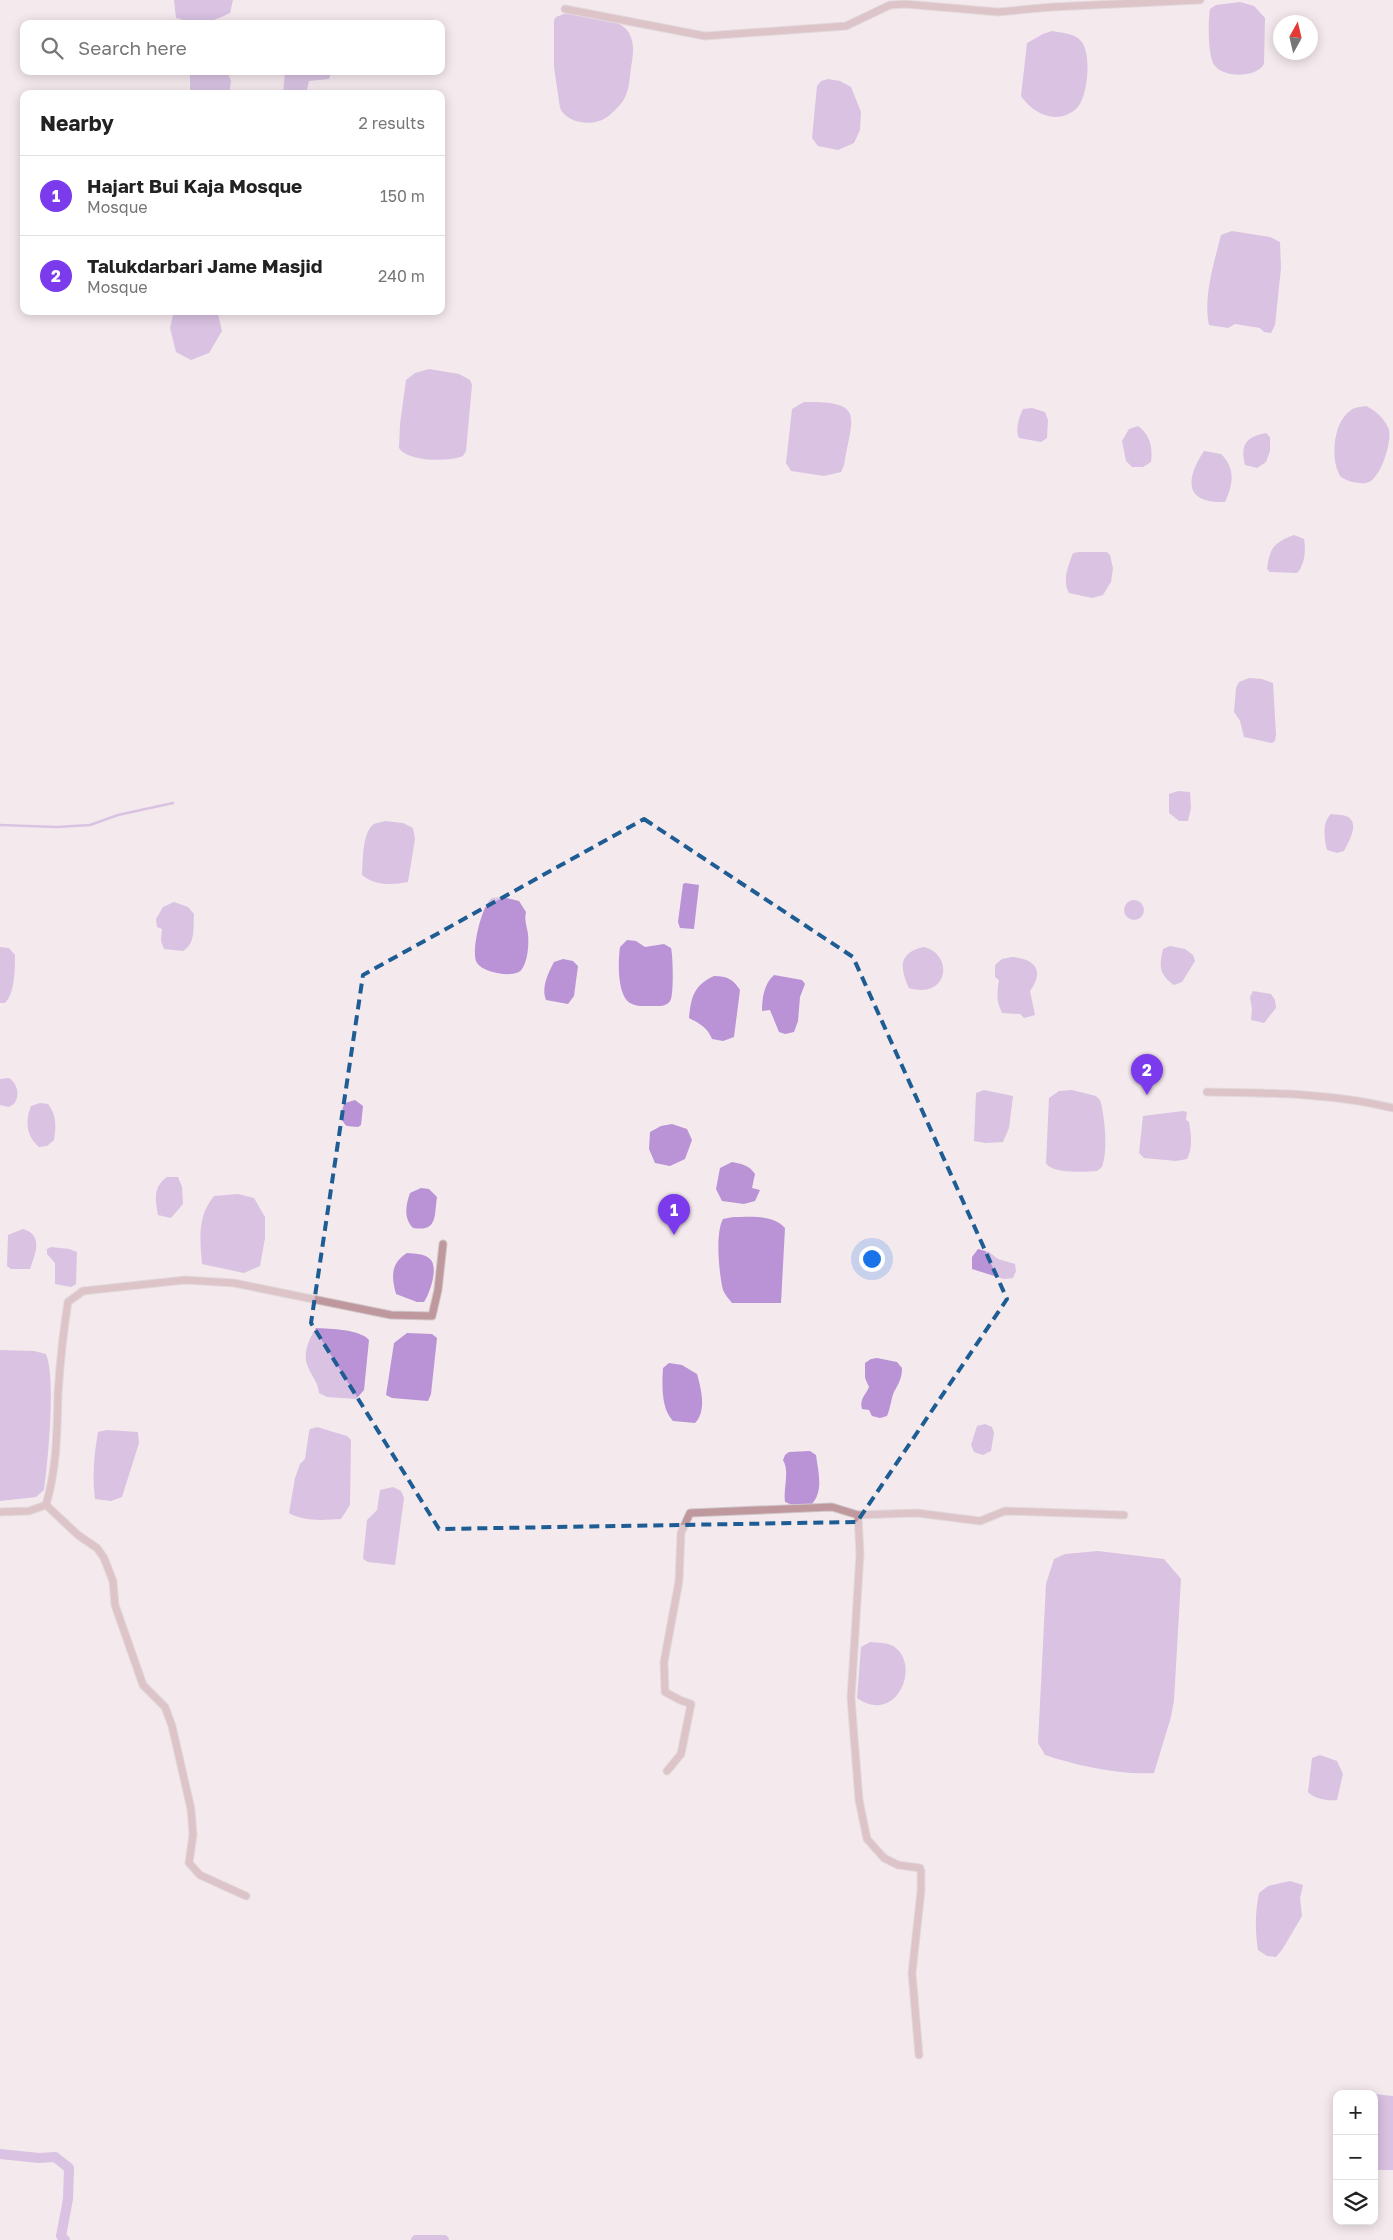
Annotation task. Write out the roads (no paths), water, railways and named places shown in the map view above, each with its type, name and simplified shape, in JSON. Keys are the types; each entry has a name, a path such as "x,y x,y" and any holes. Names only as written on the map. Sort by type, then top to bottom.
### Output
{"street":[{"path":"565,9 705,36 846,26 890,6 905,4 998,12 1052,7 1200,0"},
{"path":"1207,1092 1280,1093 1366,1102 1393,1108"},
{"path":"46,1505 53,1480 58,1442 61,1356 66,1311 68,1302 83,1291 185,1280 224,1282 391,1315 432,1316 438,1290 443,1244"},
{"path":"0,1512 29,1512 46,1505"},
{"path":"46,1505 78,1535 97,1548 104,1558 113,1581 115,1605 143,1685 165,1707 172,1726 191,1809 193,1835 189,1864 200,1875 246,1896"},
{"path":"667,1771 681,1754 691,1704 666,1692 664,1662 679,1581 681,1533 690,1513 832,1508 858,1515 916,1513 980,1521 1006,1511 1124,1515"},
{"path":"858,1515 860,1554 851,1698 859,1800 867,1839 884,1858 898,1865 920,1868 921,1870 921,1891 912,1973 919,2055"}],"waterway":[{"path":"0,825 57,827 90,825 118,815 173,803"},
{"path":"0,2154 39,2158 55,2157 69,2168 68,2199 61,2236 65,2240"},
{"path":"416,2240 444,2240"}],"place":[{"name":"Talukdarbari Jame Masjid","path":"1147,1095"},
{"name":"Hajart Bui Kaja Mosque","path":"674,1235"}]}
